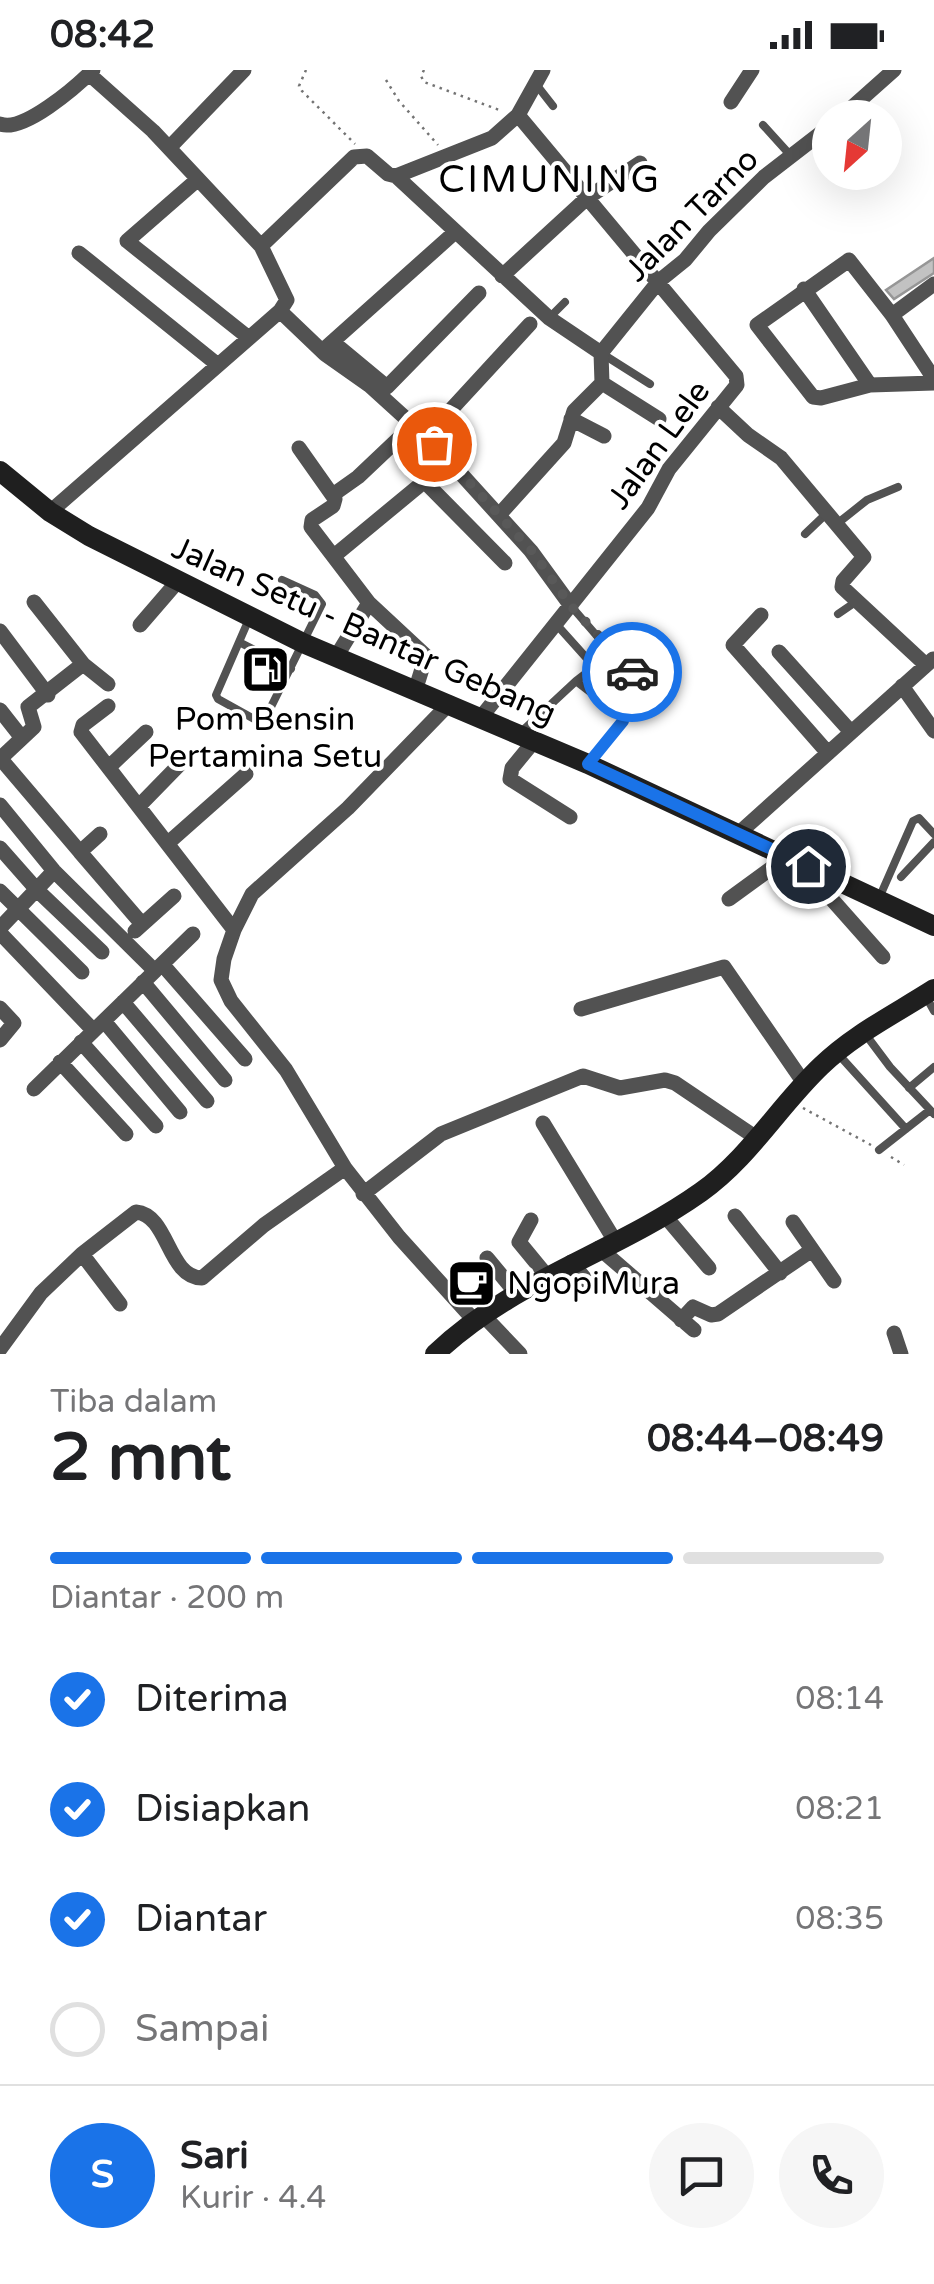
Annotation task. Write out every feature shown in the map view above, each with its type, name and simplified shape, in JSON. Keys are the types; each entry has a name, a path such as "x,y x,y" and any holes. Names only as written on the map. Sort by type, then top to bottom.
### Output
{"main road":[{"name":"Jalan Setu - Bantar Gebang","path":"0,471 50,512 125,556 303,643 482,716 934,926"},
{"path":"436,1354 478,1316 571,1262 665,1216 704,1190 758,1139 836,1052 863,1032 931,998"}],"street":[{"path":"170,148 242,70"},
{"path":"732,102 752,70"},
{"path":"860,100 894,70"},
{"path":"0,124 16,126 91,72 170,148 261,246 287,300 280,312 50,512"},
{"path":"396,176 492,138 518,115 539,76"},
{"name":"Jalan Lele","path":"482,716 648,508 669,468 737,384 736,376 518,115"},
{"name":"Jalan Tarno","path":"601,353 659,282 764,177 812,141"},
{"path":"261,246 354,156 367,156 396,176 549,318 601,353 602,384 574,411 564,443 500,514"},
{"path":"502,276 587,198 640,162"},
{"path":"197,180 127,241 248,338"},
{"path":"329,351 454,233"},
{"path":"78,253 218,365"},
{"path":"849,260 933,376 870,385 821,398 813,396 757,325 804,289 849,260"},
{"path":"329,351 432,264"},
{"path":"892,316 934,284"},
{"path":"804,289 870,385"},
{"path":"387,387 479,294"},
{"path":"280,312 434,444 532,551 571,606"},
{"path":"434,444 549,318"},
{"path":"329,351 387,387 435,427 530,324"},
{"path":"602,384 658,419"},
{"path":"718,407 781,458 864,558 842,584 930,661 739,833"},
{"path":"572,419 604,436"},
{"path":"334,494 358,477 414,424"},
{"path":"299,448 334,494 334,506 311,524 369,603 426,656 416,688"},
{"path":"334,556 449,461"},
{"path":"424,482 505,563"},
{"path":"140,625 178,581"},
{"path":"34,602 83,664 108,684"},
{"path":"336,657 369,603"},
{"path":"761,615 733,646 828,753"},
{"path":"0,631 48,695"},
{"path":"779,652 851,732"},
{"path":"83,664 27,708 34,727 1,757 142,924"},
{"path":"902,686 934,731"},
{"path":"450,703 348,808 252,894 234,930 221,972 224,988 286,1070 363,1194 478,1316 520,1354"},
{"path":"108,706 81,730 234,930"},
{"path":"0,710 22,738"},
{"path":"108,767 146,732"},
{"path":"528,737 510,779 570,818"},
{"path":"138,806 178,765"},
{"path":"168,843 246,774"},
{"path":"0,805 54,871 245,1059"},
{"path":"80,852 100,834"},
{"path":"0,848 102,952"},
{"path":"729,898 788,856"},
{"path":"808,866 827,894 883,957"},
{"path":"54,871 0,930 180,1112"},
{"path":"0,891 82,972"},
{"path":"126,941 174,896"},
{"path":"34,1089 194,934"},
{"path":"581,1009 724,967 804,1084"},
{"path":"153,972 224,1080"},
{"path":"123,1002 206,1101"},
{"path":"0,1008 14,1023 0,1040"},
{"path":"81,1042 156,1126"},
{"path":"60,1062 126,1134"},
{"path":"363,1194 441,1134 584,1076 620,1088 665,1080 675,1082 758,1139"},
{"path":"543,1123 607,1245 688,1326 693,1306 711,1315 718,1314 812,1250"},
{"path":"0,1349 41,1294 82,1254 136,1212 150,1217 184,1271 202,1278 264,1224 344,1168"},
{"path":"665,1216 709,1268"},
{"path":"735,1216 780,1273"},
{"path":"531,1220 520,1242 547,1276"},
{"path":"793,1222 834,1281"},
{"path":"82,1254 120,1304"},
{"path":"488,1258 516,1294"},
{"path":"571,1262 592,1287"},
{"path":"894,1332 901,1354"}],"lane":[{"path":"539,76 554,106"},
{"path":"763,125 792,157"},
{"path":"549,318 565,302"},
{"path":"601,353 650,384"},
{"path":"805,534 898,486"},
{"path":"251,616 216,695 256,720 267,714 322,604 282,580"},
{"path":"838,614 857,601"},
{"path":"571,606 616,658 668,698"},
{"path":"528,737 589,671 591,663 556,624"},
{"path":"238,642 291,669"},
{"path":"613,708 638,678"},
{"path":"576,682 623,715 623,721 588,764"},
{"path":"879,898 913,821 918,818 934,834"},
{"path":"902,877 934,842"},
{"path":"863,1032 932,1112 879,1150"},
{"path":"836,1052 906,1129"},
{"path":"909,1088 934,1067"}],"path":[{"path":"306,70 299,86 302,92 367,156"},
{"path":"424,70 424,82 494,110 518,115"},
{"path":"386,80 448,158"},
{"path":"788,1102 825,1118 904,1165"}],"building":[{"path":"934,258 934,273 894,299 886,290"}],"way so far":[{"path":"434,444 500,514 571,606 632,672"}],"place":[{"name":"Pom Bensin Pertamina Setu","path":"265,670"},
{"name":"NgopiMura","path":"472,1284"}],"district":[{"name":"CIMUNING","path":"550,180"}],"route":[{"path":"632,672 638,678 613,708 623,715 623,721 588,764 808,866"}]}
